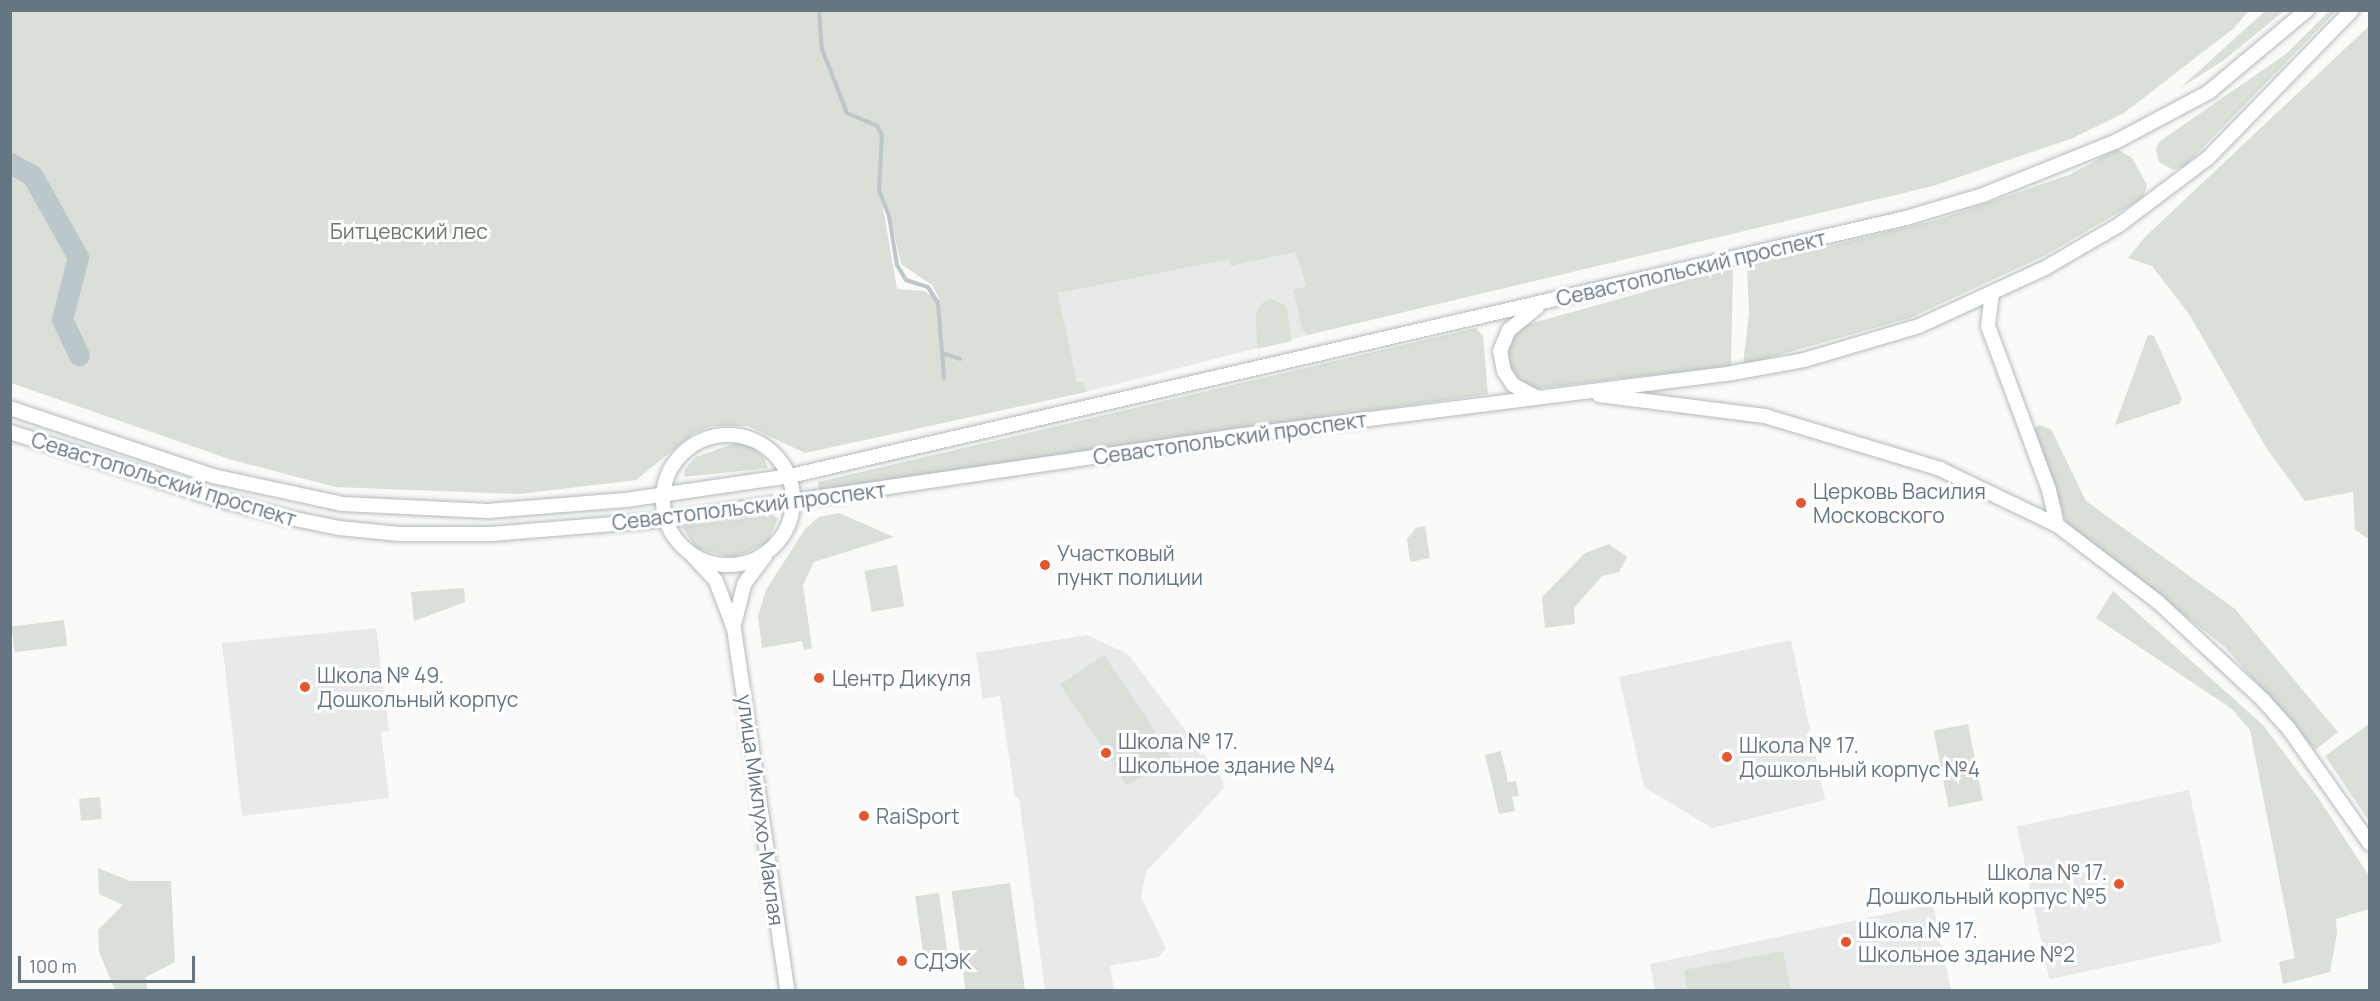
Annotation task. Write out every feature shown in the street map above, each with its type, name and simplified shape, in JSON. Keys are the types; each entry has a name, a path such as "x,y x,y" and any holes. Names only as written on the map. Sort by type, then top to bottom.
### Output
{"main road":[{"name":"Севастопольский проспект","path":"10,408 213,476 343,504 488,511 661,495 790,476 1906,218 2059,167 2153,123 2209,92 2307,10"},
{"name":"Севастопольский проспект","path":"10,432 217,499 339,528 492,534 664,520 1243,435 1541,398 1804,360 1919,326 1992,293 2096,239 2164,194 2208,158 2352,10"},
{"path":"1992,293 1988,326 1996,352 2025,420 2057,525"},
{"path":"1541,398 1513,385 1504,371 1500,351 1504,336 1515,323 1544,303"},
{"path":"1579,391 1765,416 1940,469 2057,525 2158,602 2263,700 2289,729 2370,844"},
{"path":"664,520 661,495 664,480 682,457 702,442 730,434 758,439 772,449 790,476 794,502"},
{"name":"улица Миклухо-Маклая","path":"734,629 744,584 784,533 794,502"},
{"name":"улица Миклухо-Маклая","path":"664,520 671,533 716,581 734,629 787,990"},
{"path":"692,555 706,561 734,564 748,561 774,545"}],"shaded area":[{"path":"1297,252 1306,286 1293,291 1302,329 1308,335 1086,392 1083,382 1077,383 1058,293 1230,258 1232,266"},
{"name":"Школа № 49. Дошкольный корпус","path":"376,628 389,731 381,732 389,798 242,816 222,643"},
{"name":"Школа № 17. Школьное здание №4","path":"1087,635 1128,654 1222,779 1224,788 1146,872 1141,897 1166,948 1159,957 1110,966 1114,990 1045,990 1019,798 1015,797 1000,696 983,699 976,653"},
{"name":"Школа № 17. Дошкольный корпус №4","path":"1791,640 1825,800 1712,828 1644,787 1619,677"},
{"name":"Школа № 17. Дошкольный корпус №5","path":"2189,790 2221,943 2049,979 2017,827"},
{"name":"Школа № 17. Школьное здание №2","path":"1933,904 1951,990 1655,990 1650,964"}],"green space":[{"name":"Битцевский лес","path":"11,10 2249,11 2234,28 2124,113 2073,138 1933,186 1308,335 1302,329 1293,290 1306,286 1296,252 1231,266 1229,259 1058,293 1077,382 1083,382 1086,392 805,453 748,426 712,426 694,433 636,480 519,494 335,487 229,459 11,383","holes":["882,202 890,216 901,264 932,285 940,300 924,291 897,289"]},
{"path":"2266,10 2284,11 2224,60 2179,89"},
{"path":"2329,11 2336,11 2185,166 2173,170 2159,162 2156,149 2160,141 2286,54"},
{"path":"2369,26 2369,539 2355,530 2353,492 2305,501 2267,449 2189,314 2152,266 2128,258 2145,237"},
{"path":"2117,149 2132,158 2147,185 2143,198 2046,255 1910,318 1743,365 1749,313 1747,266 1940,219 2069,175"},
{"path":"1733,267 1731,366 1532,389 1524,386 1509,366 1506,353 1516,331 1522,326"},
{"path":"1272,299 1286,306 1292,341 1257,349 1256,313 1262,303"},
{"path":"1476,328 1483,336 1488,394 819,490 818,482"},
{"path":"2148,335 2154,336 2182,399 2179,404 2115,425"},
{"path":"2039,425 2051,429 2086,501 2235,609 2338,732 2315,750 2225,647 2067,524 2034,428"},
{"path":"735,443 752,447 764,458 768,468 684,477 685,469 696,457"},
{"path":"839,513 894,537 814,562 803,585 812,648 804,650 802,641 762,648 758,616 766,590 805,529 819,517"},
{"path":"773,515 778,519 767,543 733,558 696,548 682,527"},
{"path":"1425,526 1430,558 1410,562 1407,539 1416,528"},
{"path":"1609,544 1627,557 1619,572 1602,576 1574,608 1575,624 1545,628 1542,597 1585,553"},
{"path":"897,565 904,606 872,612 865,571"},
{"path":"464,588 465,602 414,621 411,592"},
{"path":"2113,591 2263,725 2319,799 2369,876 2369,909 2336,919 2337,933 2330,972 2283,984 2279,962 2295,958 2250,730 2232,709 2096,618"},
{"path":"64,620 67,646 15,652 11,626"},
{"path":"1104,655 1156,732 1112,762 1060,685"},
{"path":"1968,724 1983,801 1949,807 1934,731"},
{"path":"2369,724 2369,821 2325,756"},
{"path":"1157,736 1171,758 1127,786 1113,764"},
{"path":"1501,751 1508,782 1516,781 1519,796 1512,797 1515,811 1499,814 1485,755"},
{"path":"100,797 102,819 81,821 79,799"},
{"path":"98,868 130,881 171,881 175,962 146,977 147,990 115,990 99,952 98,930 123,905 99,894"},
{"path":"1010,883 1025,990 965,990 952,891"},
{"path":"939,893 948,955 924,959 915,896"},
{"path":"1783,951 1791,990 1687,990 1684,970"}],"waterway":[{"path":"819,10 822,49 847,113 877,126 882,135 879,190 889,216 897,265 906,280 928,287 938,303 944,378"},
{"path":"10,163 32,175 78,257 62,319 79,355"},
{"path":"10,174 32,175"},
{"path":"942,353 960,359"}],"place":[{"name":"Церковь Василия Московского","path":"1801,503"},
{"name":"Участковый пункт полиции","path":"1045,565"},
{"name":"Центр Дикуля","path":"819,678"},
{"name":"Школа № 49. Дошкольный корпус","path":"305,687"},
{"name":"Школа № 17. Школьное здание №4","path":"1106,753"},
{"name":"Школа № 17. Дошкольный корпус №4","path":"1727,757"},
{"name":"RaiSport","path":"864,816"},
{"name":"Школа № 17. Дошкольный корпус №5","path":"2119,884"},
{"name":"Школа № 17. Школьное здание №2","path":"1846,942"},
{"name":"СДЭК","path":"902,961"}]}
